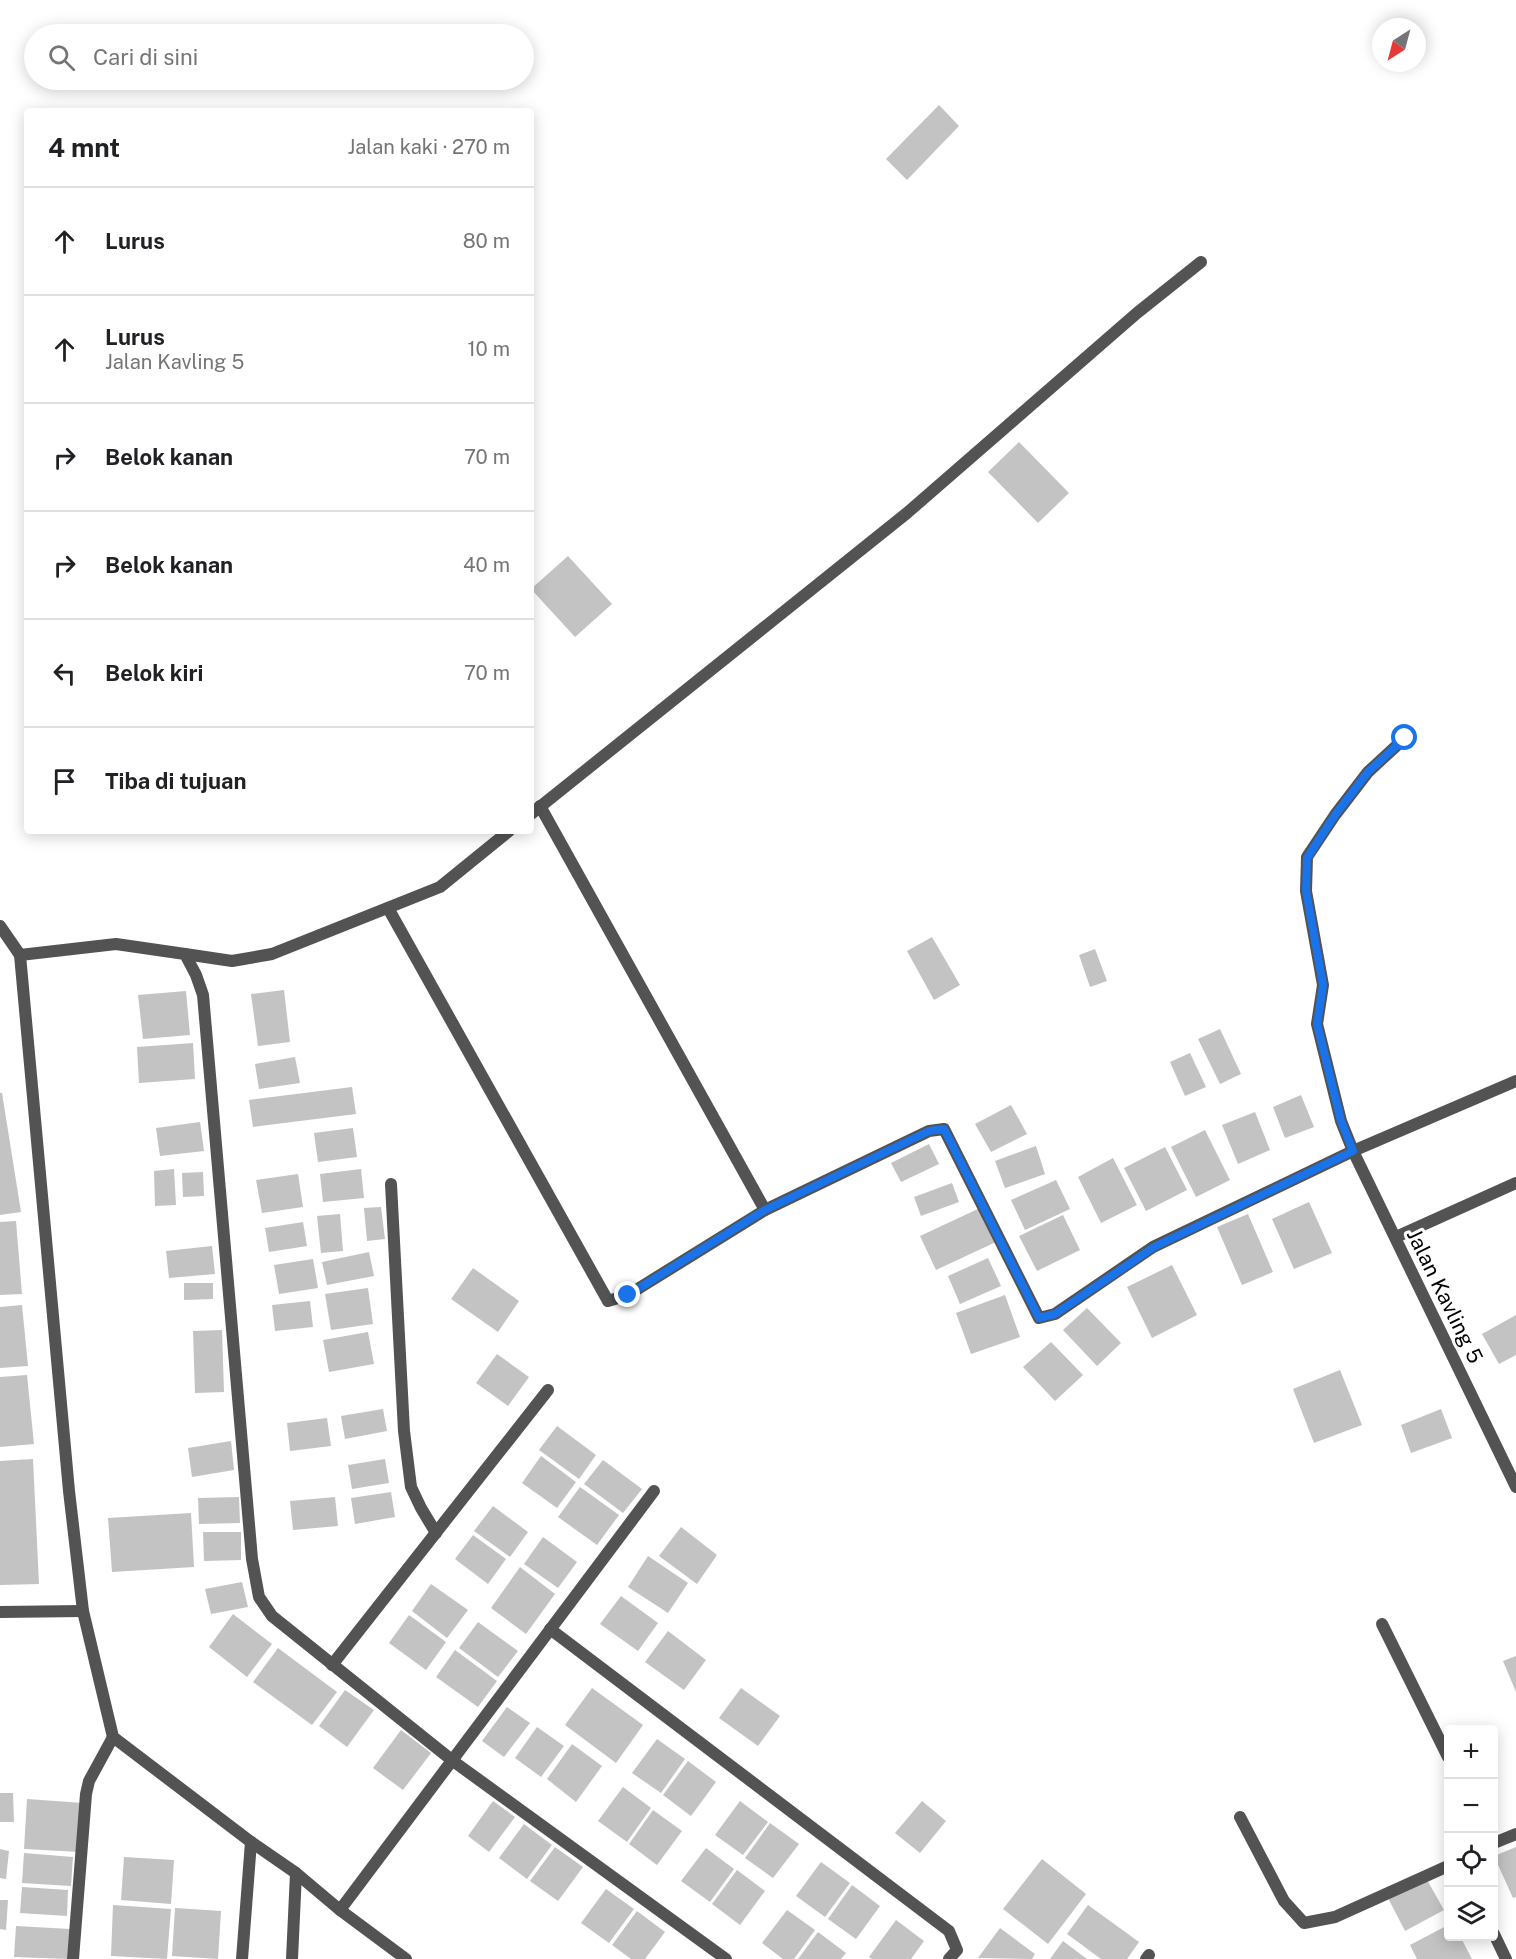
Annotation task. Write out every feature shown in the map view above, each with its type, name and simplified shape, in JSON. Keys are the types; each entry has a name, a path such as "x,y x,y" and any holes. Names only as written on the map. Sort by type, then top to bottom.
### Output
{"street":[{"path":"765,1210 536,810 907,513 1137,313 1201,262"},
{"name":"Jalan Kavling 5","path":"1405,738 1368,772 1335,815 1307,858 1306,891 1323,985 1317,1024 1341,1121 1353,1151 1516,1487"},
{"path":"20,955 116,944 232,961 272,954 440,887 505,834"},
{"path":"388,908 608,1301 628,1295 765,1210 929,1131 944,1129 1039,1318 1055,1314 1154,1247 1353,1151 1516,1081"},
{"path":"0,926 20,955 69,1491 83,1611 113,1737 251,1842 296,1873 340,1910 406,1959"},
{"path":"184,954 196,975 203,995 252,1559 259,1597 272,1616 453,1761 726,1959"},
{"path":"1396,1237 1516,1183"},
{"path":"391,1184 404,1431 411,1487 436,1533"},
{"path":"332,1665 548,1390"},
{"path":"340,1910 654,1491"},
{"path":"0,1612 83,1611"},
{"path":"1382,1624 1444,1747"},
{"path":"550,1629 950,1931 957,1950 949,1959"},
{"path":"74,1959 86,1794 89,1781 113,1737"},
{"path":"1240,1817 1284,1901 1304,1923 1335,1917 1444,1868"},
{"path":"1498,1841 1516,1834"},
{"path":"242,1959 251,1842"},
{"path":"292,1959 296,1873"},
{"path":"1497,1941 1506,1959"}],"building":[{"path":"939,105 959,126 907,180 886,159"},
{"path":"1019,442 1069,493 1038,523 988,472"},
{"path":"568,556 612,604 575,637 534,592 534,586"},
{"path":"932,937 960,985 934,1000 907,951"},
{"path":"1095,949 1107,981 1090,987 1079,955"},
{"path":"284,990 290,1042 258,1046 251,994"},
{"path":"186,991 190,1035 143,1039 138,995"},
{"path":"1220,1029 1241,1074 1220,1084 1198,1039"},
{"path":"193,1043 195,1079 139,1083 137,1047"},
{"path":"1190,1053 1206,1087 1185,1096 1170,1062"},
{"path":"295,1057 300,1083 259,1089 255,1064"},
{"path":"352,1087 356,1114 253,1127 249,1100"},
{"path":"0,1093 2,1093 21,1212 0,1215"},
{"path":"1301,1095 1314,1127 1285,1138 1273,1107"},
{"path":"1011,1105 1027,1134 991,1152 975,1124"},
{"path":"1255,1112 1270,1150 1238,1164 1222,1125"},
{"path":"200,1122 204,1151 160,1156 156,1128"},
{"path":"353,1128 357,1157 318,1162 314,1133"},
{"path":"1205,1130 1230,1180 1196,1197 1171,1147"},
{"path":"929,1144 939,1164 901,1182 891,1163"},
{"path":"1036,1146 1045,1174 1005,1188 995,1161"},
{"path":"1165,1147 1187,1190 1146,1211 1124,1168"},
{"path":"1113,1158 1137,1205 1101,1223 1078,1177"},
{"path":"174,1169 176,1205 155,1206 154,1171"},
{"path":"361,1169 364,1198 323,1202 320,1174"},
{"path":"203,1172 204,1196 183,1197 182,1173"},
{"path":"298,1174 303,1207 262,1213 256,1180"},
{"path":"1056,1180 1070,1209 1025,1230 1011,1200"},
{"path":"952,1183 959,1202 921,1216 914,1197"},
{"path":"1309,1202 1332,1253 1294,1269 1272,1219"},
{"path":"381,1207 385,1239 367,1241 364,1208"},
{"path":"980,1208 996,1242 936,1270 920,1236"},
{"path":"340,1214 343,1251 321,1253 317,1216"},
{"path":"1248,1214 1273,1272 1242,1285 1217,1227"},
{"path":"1063,1215 1080,1250 1037,1271 1019,1236"},
{"path":"16,1221 22,1294 0,1295 0,1222"},
{"path":"303,1222 307,1246 269,1252 265,1228"},
{"path":"212,1246 215,1274 169,1278 166,1251"},
{"path":"369,1252 374,1276 327,1285 322,1262"},
{"path":"988,1258 1001,1286 960,1304 948,1276"},
{"path":"313,1259 318,1288 279,1294 274,1265"},
{"path":"1172,1265 1197,1315 1152,1338 1127,1287"},
{"path":"473,1268 519,1301 498,1332 451,1299"},
{"path":"184,1283 213,1283 213,1299 184,1300"},
{"path":"368,1288 373,1324 331,1330 325,1294"},
{"path":"1005,1295 1020,1337 971,1354 956,1313"},
{"path":"310,1301 313,1327 275,1331 272,1305"},
{"path":"22,1305 28,1366 0,1368 0,1307"},
{"path":"1087,1308 1121,1343 1097,1366 1063,1330"},
{"path":"1516,1315 1516,1355 1499,1364 1482,1334"},
{"path":"222,1330 224,1392 195,1393 193,1331"},
{"path":"368,1332 374,1364 329,1372 323,1340"},
{"path":"1051,1342 1083,1375 1055,1401 1023,1367"},
{"path":"497,1354 529,1377 508,1406 476,1383"},
{"path":"1340,1370 1362,1425 1314,1443 1293,1389"},
{"path":"27,1375 34,1444 0,1447 0,1377"},
{"path":"383,1409 387,1431 345,1439 341,1416"},
{"path":"1441,1409 1452,1438 1411,1453 1401,1425"},
{"path":"327,1418 331,1446 290,1451 287,1423"},
{"path":"557,1426 596,1455 579,1479 539,1450"},
{"path":"231,1441 234,1470 192,1477 188,1448"},
{"path":"541,1456 576,1482 557,1508 522,1483"},
{"path":"33,1459 39,1584 0,1585 0,1461"},
{"path":"385,1459 389,1483 352,1489 348,1465"},
{"path":"603,1460 642,1489 623,1513 584,1484"},
{"path":"580,1487 619,1515 597,1545 558,1517"},
{"path":"391,1492 395,1517 355,1524 351,1498"},
{"path":"239,1497 240,1523 199,1524 198,1498"},
{"path":"335,1497 338,1526 293,1530 290,1501"},
{"path":"493,1506 528,1532 510,1557 474,1531"},
{"path":"191,1513 194,1567 112,1572 108,1518"},
{"path":"681,1527 717,1555 697,1584 659,1556"},
{"path":"203,1532 241,1532 241,1560 204,1561"},
{"path":"473,1535 506,1559 488,1584 455,1559"},
{"path":"543,1537 577,1562 558,1588 524,1564"},
{"path":"648,1556 688,1583 668,1613 628,1587"},
{"path":"520,1567 555,1594 526,1634 491,1608"},
{"path":"242,1582 248,1607 211,1614 205,1589"},
{"path":"431,1584 468,1610 447,1638 412,1611"},
{"path":"621,1596 658,1623 638,1651 600,1624"},
{"path":"233,1614 272,1644 247,1677 209,1647"},
{"path":"409,1615 446,1642 426,1670 389,1643"},
{"path":"478,1622 518,1651 498,1677 459,1648"},
{"path":"668,1631 706,1660 684,1690 645,1662"},
{"path":"278,1648 337,1692 312,1725 253,1682"},
{"path":"455,1650 497,1681 478,1707 436,1677"},
{"path":"1516,1656 1516,1692 1503,1661"},
{"path":"592,1688 643,1725 616,1763 565,1725"},
{"path":"741,1688 780,1716 758,1746 719,1718"},
{"path":"345,1690 374,1710 347,1747 319,1726"},
{"path":"507,1707 530,1723 504,1757 482,1741"},
{"path":"537,1727 564,1746 541,1777 515,1758"},
{"path":"401,1730 431,1753 403,1790 373,1768"},
{"path":"657,1739 685,1759 661,1793 632,1773"},
{"path":"572,1744 602,1766 576,1802 547,1779"},
{"path":"688,1761 716,1782 691,1816 663,1795"},
{"path":"623,1787 651,1808 627,1842 598,1821"},
{"path":"0,1793 13,1793 14,1822 0,1822"},
{"path":"27,1799 83,1803 80,1852 24,1849"},
{"path":"493,1801 515,1817 489,1852 468,1836"},
{"path":"740,1801 768,1822 743,1855 715,1835"},
{"path":"922,1801 946,1821 920,1853 895,1833"},
{"path":"653,1810 682,1831 657,1865 629,1844"},
{"path":"770,1823 799,1844 773,1878 745,1858"},
{"path":"524,1824 552,1845 527,1879 499,1858"},
{"path":"555,1847 583,1867 558,1901 530,1881"},
{"path":"1516,1847 1516,1897 1513,1898 1498,1865 1498,1854"},
{"path":"706,1848 734,1869 710,1902 681,1881"},
{"path":"0,1849 9,1851 6,1879 0,1878"},
{"path":"24,1853 73,1857 71,1886 22,1883"},
{"path":"124,1857 174,1860 171,1904 121,1900"},
{"path":"1042,1859 1086,1894 1048,1944 1003,1909"},
{"path":"821,1862 850,1883 825,1917 796,1896"},
{"path":"737,1870 765,1891 740,1925 712,1904"},
{"path":"1426,1878 1444,1910 1405,1931 1388,1898"},
{"path":"852,1885 880,1906 856,1939 828,1919"},
{"path":"22,1887 68,1890 67,1916 20,1913"},
{"path":"606,1889 634,1909 609,1943 581,1923"},
{"path":"0,1900 8,1900 6,1930 0,1929"},
{"path":"113,1905 171,1909 167,1959 111,1956"},
{"path":"1088,1905 1139,1942 1127,1959 1101,1959 1067,1934"},
{"path":"175,1908 221,1911 218,1959 172,1956"},
{"path":"787,1910 815,1930 794,1959 783,1959 762,1943"},
{"path":"637,1911 665,1932 645,1959 631,1959 612,1945"},
{"path":"896,1920 924,1941 911,1959 872,1959 869,1957"},
{"path":"16,1926 70,1929 68,1959 14,1957"},
{"path":"1444,1927 1444,1941 1463,1941 1472,1959 1417,1959 1410,1945"},
{"path":"1000,1928 1035,1954 1032,1959 978,1958"},
{"path":"818,1932 846,1953 841,1959 798,1959"},
{"path":"1063,1941 1087,1959 1050,1959"}],"route":[{"path":"628,1295 765,1210 929,1131 944,1129 1039,1318 1055,1314 1154,1247 1353,1151 1341,1121 1317,1024 1323,985 1306,891 1307,858 1335,815 1368,772 1405,738"}]}
